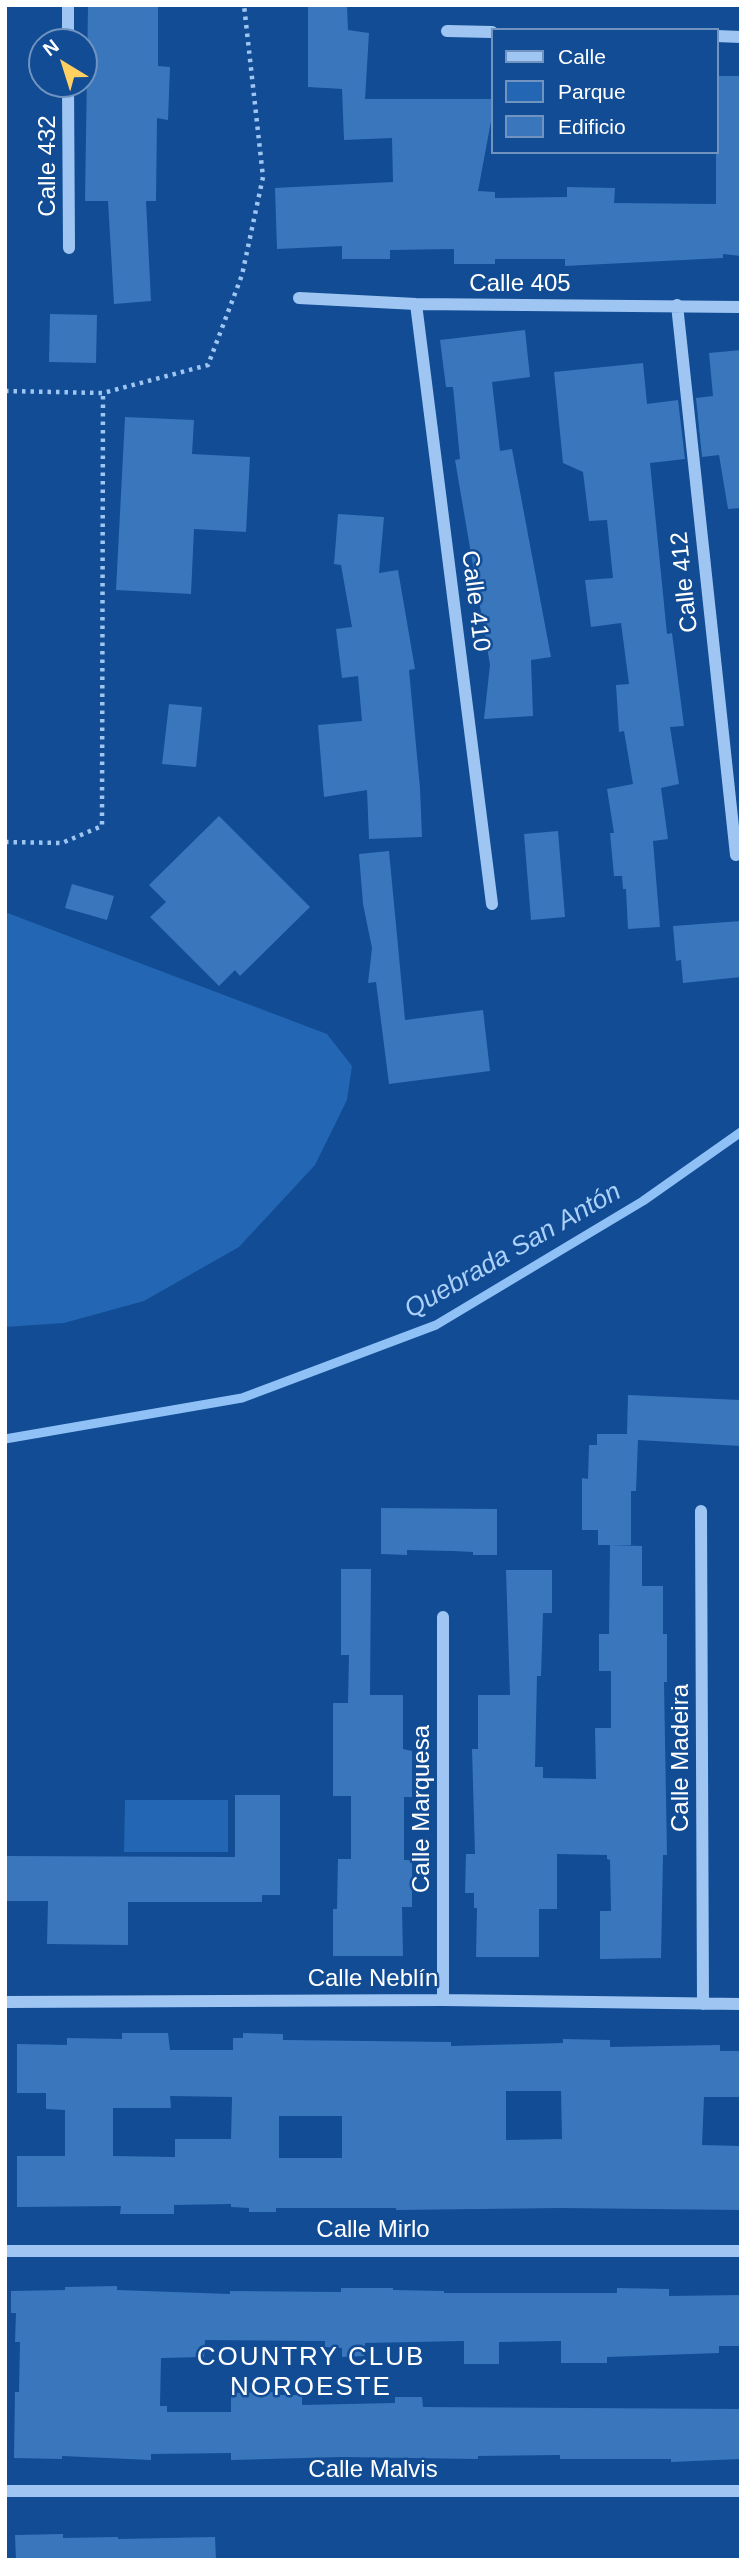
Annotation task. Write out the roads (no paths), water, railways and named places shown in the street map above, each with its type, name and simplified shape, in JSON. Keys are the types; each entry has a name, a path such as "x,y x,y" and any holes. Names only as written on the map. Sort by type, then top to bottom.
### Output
{"street":[{"path":"68,5 68,28"},
{"path":"447,31 490,32"},
{"path":"718,36 741,37"},
{"name":"Calle 432","path":"68,98 69,248"},
{"name":"Calle 405","path":"299,298 416,304 741,307"},
{"name":"Calle 410","path":"416,304 492,904"},
{"name":"Calle 412","path":"677,305 736,855"},
{"name":"Calle Madeira","path":"701,1511 703,2004"},
{"name":"Calle Marquesa","path":"443,1617 443,2000"},
{"name":"Calle Neblín","path":"5,2002 443,2000 741,2004"},
{"name":"Calle Mirlo","path":"5,2251 741,2251"},
{"name":"Calle Malvis","path":"5,2491 741,2491"}],"waterway":[{"name":"Quebrada San Antón","path":"5,1439 242,1398 436,1325 643,1201 741,1132"}],"district":[{"name":"COUNTRY CLUB NOROESTE","path":"311,2373"}]}
